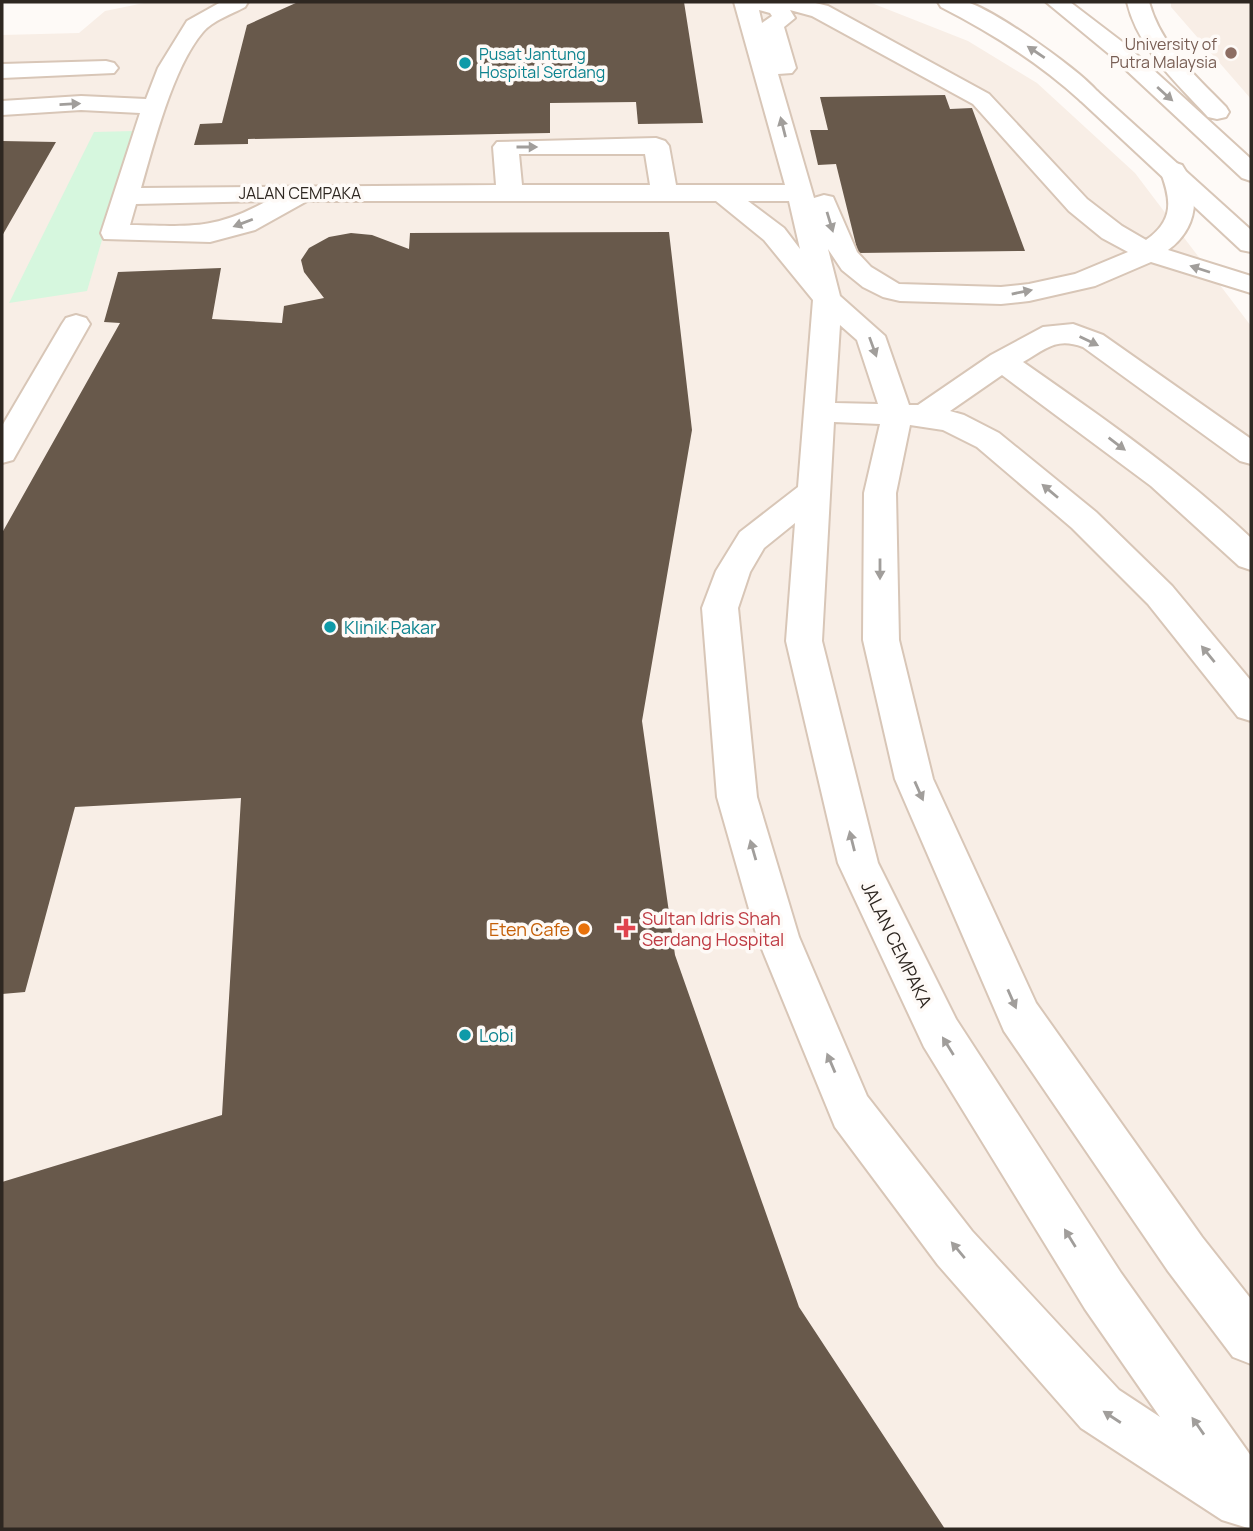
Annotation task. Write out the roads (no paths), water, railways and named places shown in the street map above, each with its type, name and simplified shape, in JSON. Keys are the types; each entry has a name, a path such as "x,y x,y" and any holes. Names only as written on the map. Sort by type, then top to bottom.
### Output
{"main road":[{"path":"237,2 195,26 170,68 114,233 210,234 246,224 303,193"},
{"path":"788,2 820,11 981,99 1094,219 1149,253 1251,285"},
{"path":"949,2 997,25 1062,70 1251,244"},
{"path":"1057,2 1116,50 1251,173"},
{"path":"1138,2 1139,11 1151,37 1251,151"},
{"path":"799,193 782,121 746,4 761,3 779,9 783,18 772,25 836,243 857,270 890,291 1010,295 1088,279 1149,253 1162,244 1175,227 1183,200 1173,170"},
{"path":"2,71 106,68"},
{"path":"2,108 82,103 155,107"},
{"path":"510,193 506,147 656,146 665,194"},
{"name":"JALAN CEMPAKA","path":"125,196 303,193 799,193 827,299 804,641 858,863 940,1033 1104,1291 1251,1502"},
{"path":"722,193 774,234 803,266 827,299 870,336 911,415"},
{"path":"1094,219 1125,223 1147,221 1181,206"},
{"path":"2,453 76,324"},
{"path":"1251,454 1093,341 1073,333 1053,333 911,415 880,493 881,640 914,779 1020,1017 1185,1254 1251,1339"},
{"path":"1002,361 1149,469 1224,531 1251,558"},
{"path":"820,412 911,415 953,422 988,440 1084,520 1160,595 1251,707"},
{"path":"814,491 752,540 733,571 720,608 737,797 778,937 851,1111 956,1248 1100,1409 1251,1508"}],"place":[{"name":"University of Putra Malaysia","path":"1231,53"},
{"name":"Pusat Jantung Hospital Serdang","path":"465,63"},
{"name":"Klinik Pakar","path":"330,627"},
{"name":"Sultan Idris Shah Serdang Hospital","path":"626,928"},
{"name":"Eten Cafe","path":"584,929"},
{"name":"Lobi","path":"465,1035"}]}
